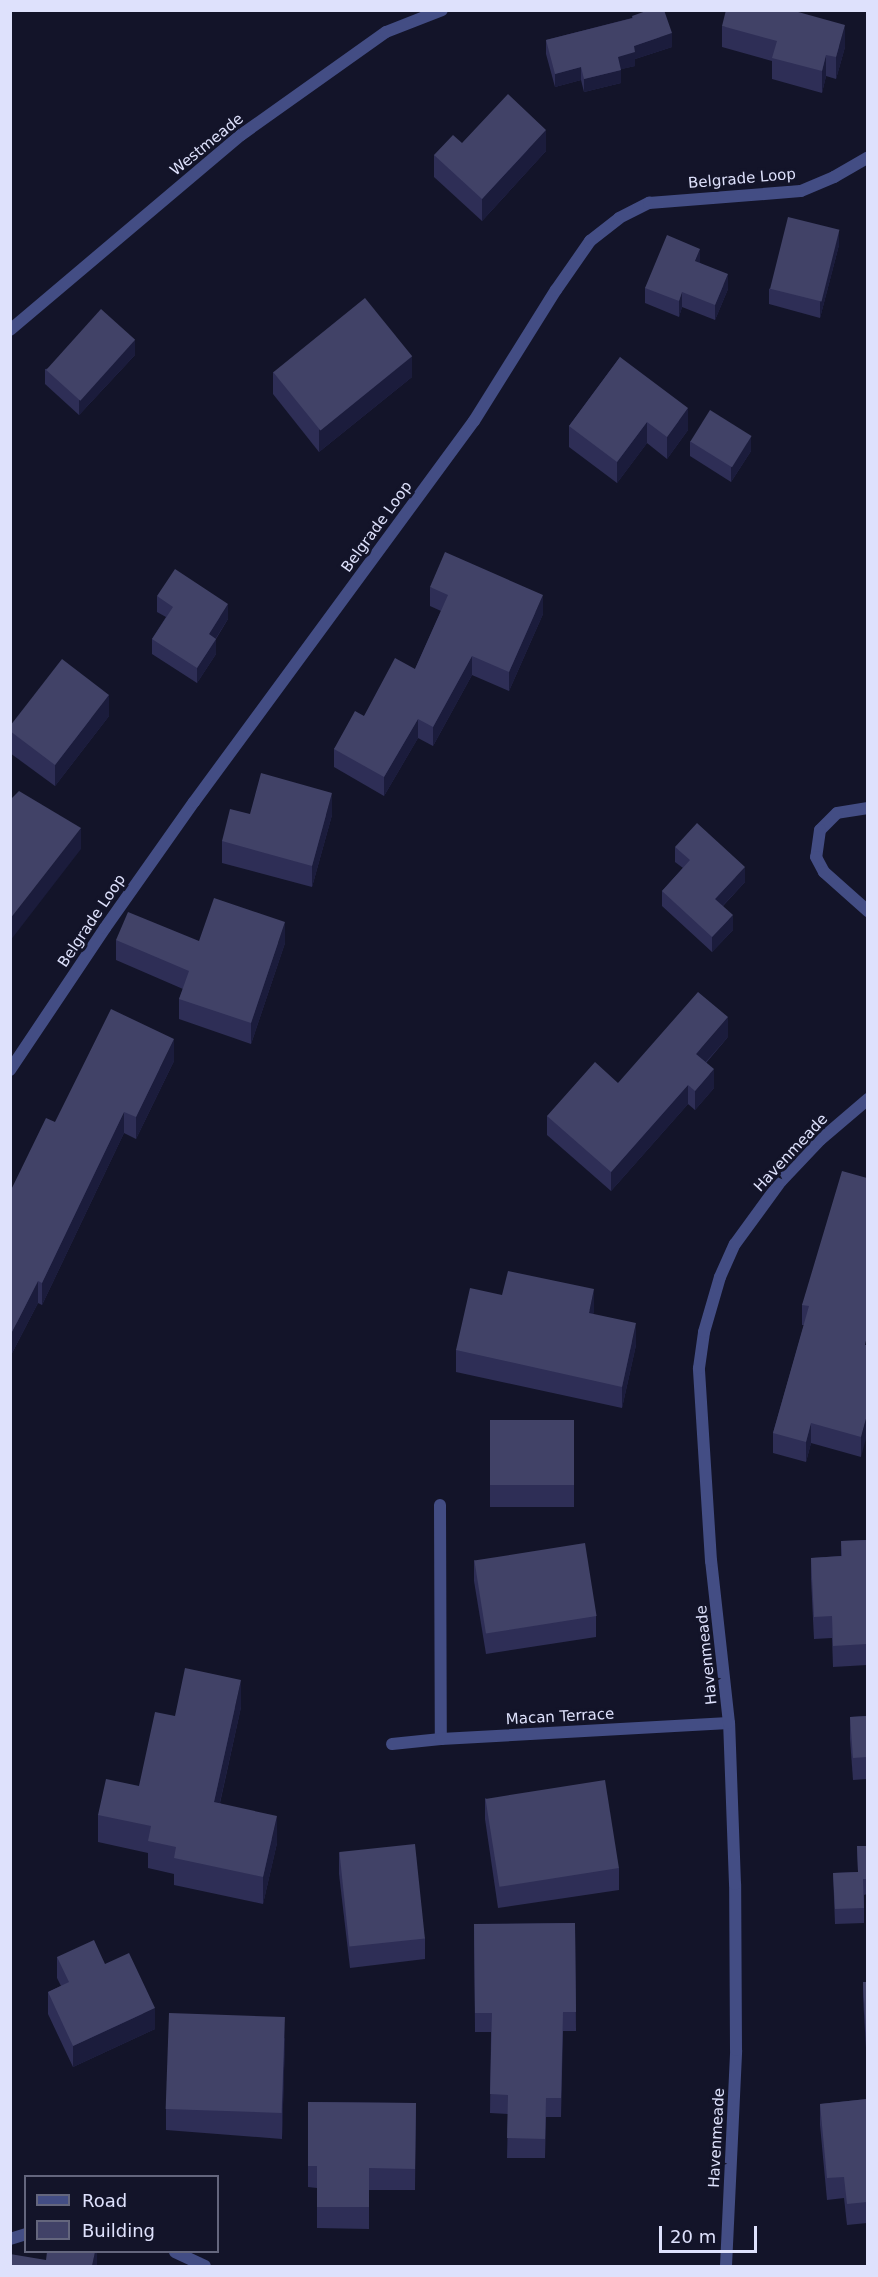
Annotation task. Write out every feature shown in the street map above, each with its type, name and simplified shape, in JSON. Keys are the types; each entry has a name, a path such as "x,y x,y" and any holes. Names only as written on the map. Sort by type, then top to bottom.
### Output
{"street":[{"name":"Westmeade","path":"10,330 241,135 386,32 442,10"},
{"name":"Belgrade Loop","path":"10,1070 194,801 474,421 556,290 590,241 619,218 649,203 801,190 834,177 867,157"},
{"path":"867,808 837,813 820,830 816,857 824,872 867,911"},
{"name":"Havenmeade","path":"726,2266 736,2050 735,1884 729,1723 711,1561 699,1368 704,1332 720,1277 741,1236 781,1181 820,1140 867,1099"},
{"path":"440,1505 441,1739"},
{"name":"Macan Terrace","path":"392,1744 441,1739 729,1723"},
{"path":"177,2253 205,2266"}],"building":[{"path":"649,10 664,10 672,33 634,46 635,52 618,57 621,70 584,79 581,67 555,74 546,40 633,18 632,16"},
{"path":"726,10 791,10 845,25 836,57 826,55 822,71 772,58 777,41 722,26"},
{"path":"508,94 546,130 482,199 434,155 453,135 462,143"},
{"path":"788,217 839,230 822,302 770,289"},
{"path":"667,235 700,249 695,261 728,274 715,305 682,292 679,301 645,288"},
{"path":"365,298 412,356 320,431 273,372"},
{"path":"101,309 135,340 80,401 46,370"},
{"path":"620,357 688,408 667,437 647,422 617,462 569,426"},
{"path":"710,410 752,436 732,467 690,441"},
{"path":"445,552 543,595 509,672 472,656 433,727 418,719 384,777 334,749 355,711 364,716 395,658 415,669 448,595 430,587"},
{"path":"175,569 228,604 209,634 216,639 197,668 152,639 173,607 157,596"},
{"path":"62,659 109,695 55,765 10,731 10,726"},
{"path":"261,773 332,793 312,866 222,841 230,809 250,814"},
{"path":"19,791 81,828 10,919 10,800"},
{"path":"697,823 745,867 715,899 733,915 712,937 662,891 690,860 675,847"},
{"path":"214,898 285,922 251,1023 179,999 189,971 116,940 128,912 199,941"},
{"path":"698,992 728,1017 696,1054 714,1069 695,1091 688,1085 611,1172 547,1116 595,1062 618,1083"},
{"path":"111,1009 174,1039 136,1117 124,1112 42,1283 38,1281 10,1336 10,1192 46,1118 55,1122"},
{"path":"842,1171 867,1178 867,1336 865,1345 867,1345 867,1415 861,1437 811,1423 806,1442 773,1433 809,1306 802,1305"},
{"path":"508,1271 594,1289 589,1313 636,1323 622,1387 456,1350 470,1288 502,1295"},
{"path":"490,1420 574,1420 574,1485 490,1485"},
{"path":"867,1540 867,1644 833,1646 832,1616 814,1617 811,1558 842,1556 841,1541"},
{"path":"585,1543 597,1616 486,1634 474,1561"},
{"path":"185,1668 241,1680 214,1802 277,1816 263,1877 174,1858 176,1847 148,1841 151,1826 98,1815 106,1779 139,1786 155,1712 175,1716"},
{"path":"867,1716 867,1757 853,1758 850,1717"},
{"path":"605,1780 619,1868 499,1887 485,1799"},
{"path":"415,1844 425,1938 349,1946 339,1852"},
{"path":"857,1846 867,1846 867,1879 863,1879 864,1908 835,1909 833,1873 858,1872"},
{"path":"575,1923 576,2012 563,2012 561,2098 546,2098 545,2139 507,2138 508,2095 490,2094 492,2013 475,2013 474,1924"},
{"path":"94,1940 105,1964 129,1953 155,2008 73,2046 48,1992 69,1982 57,1957"},
{"path":"863,1982 867,1982 867,2050"},
{"path":"169,2013 285,2017 282,2113 166,2109"},
{"path":"867,2099 867,2202 847,2204 844,2177 827,2178 820,2104"},
{"path":"308,2102 416,2103 415,2169 369,2168 369,2207 317,2207 317,2166 308,2166"},
{"path":"47,2253 95,2253 92,2266 10,2266 10,2254 46,2260"}]}
